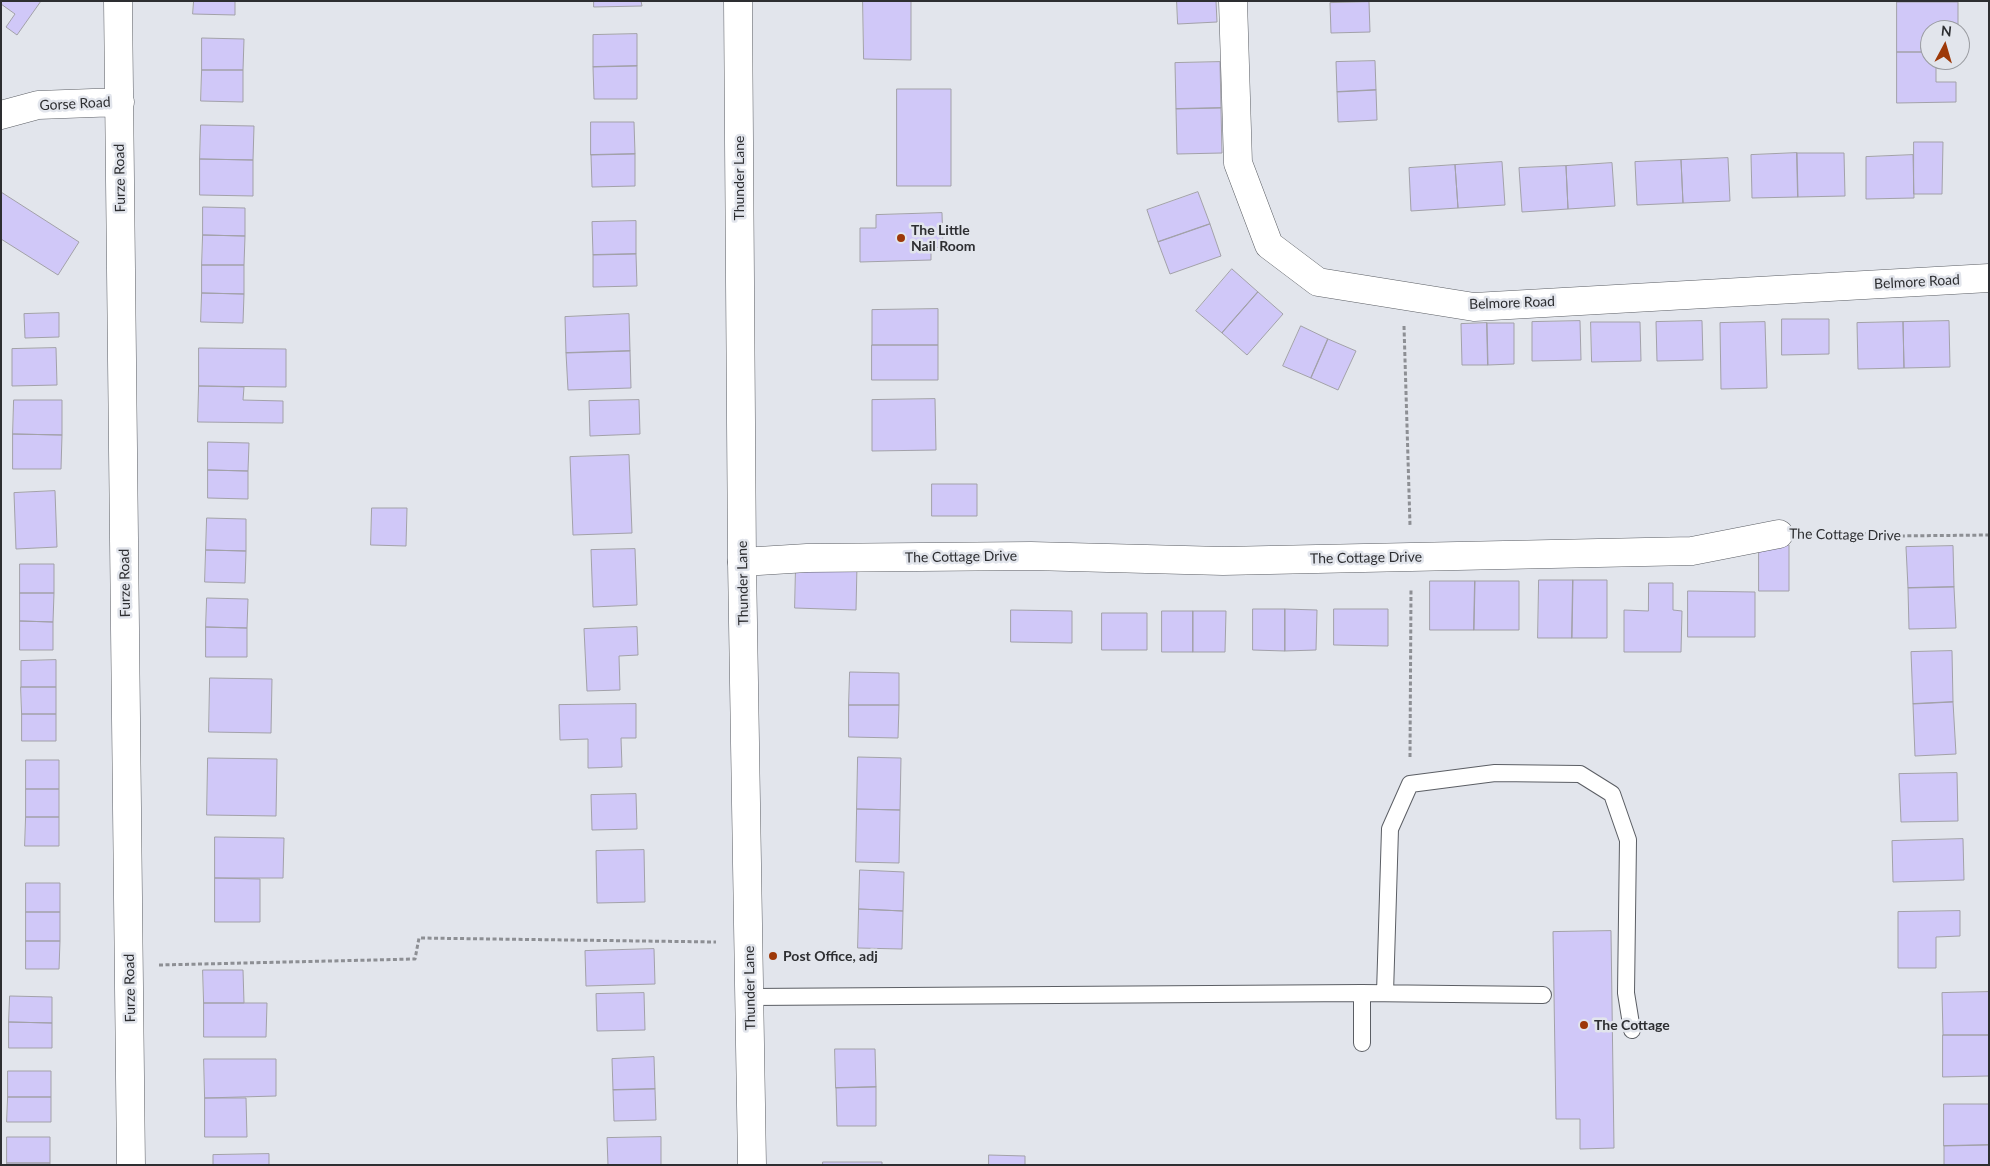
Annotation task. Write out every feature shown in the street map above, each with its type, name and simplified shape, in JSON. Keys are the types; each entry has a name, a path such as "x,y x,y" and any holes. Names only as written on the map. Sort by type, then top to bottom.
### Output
{"street":[{"name":"Furze Road","path":"118,1 131,1165"},
{"name":"Thunder Lane","path":"738,1 742,562 752,1165"},
{"name":"Belmore Road","path":"1234,1 1238,163 1269,245 1318,282 1474,307 1989,278"},
{"name":"Gorse Road","path":"1,115 38,105 120,102"},
{"name":"The Cottage Drive","path":"742,562 807,558 1031,556 1222,561 1692,551 1779,534"}],"lane":[{"path":"1386,994 1390,829 1410,784 1495,772 1580,774 1612,794 1628,840 1626,993 1632,1030"},
{"path":"750,997 1362,993 1543,994"},
{"path":"1362,993 1362,1043"}],"path":[{"name":"The Cottage Drive","path":"1779,534 1837,532 1893,536 1989,535"},
{"path":"129,966 415,958 418,938 749,943"}],"building":[{"path":"1,1 41,1 17,35 6,27 15,14 1,4"},
{"path":"194,1 235,1 235,15 193,14"},
{"path":"594,1 641,1 642,6 594,7"},
{"path":"863,1 911,1 911,60 864,59"},
{"path":"1177,1 1216,1 1217,22 1178,24"},
{"path":"1369,2 1370,32 1331,33 1330,3"},
{"path":"1897,2 1958,2 1958,20 1920,20 1920,52 1897,52"},
{"path":"637,34 637,66 593,67 593,35"},
{"path":"202,38 244,39 243,70 202,70"},
{"path":"1897,52 1920,52 1920,70 1936,70 1936,82 1956,82 1956,102 1897,103"},
{"path":"1375,61 1376,90 1337,92 1336,62"},
{"path":"1220,62 1221,108 1176,109 1175,63"},
{"path":"637,66 637,99 594,99 593,67"},
{"path":"202,70 243,70 243,102 201,101"},
{"path":"897,89 951,89 951,186 897,186"},
{"path":"1376,90 1377,120 1338,122 1337,92"},
{"path":"1221,108 1222,153 1177,154 1176,109"},
{"path":"591,122 634,122 635,154 591,155"},
{"path":"201,125 254,126 253,160 200,159"},
{"path":"1914,142 1943,142 1942,194 1914,194"},
{"path":"1797,153 1798,197 1752,198 1751,155"},
{"path":"1797,153 1844,153 1845,196 1798,197"},
{"path":"635,154 635,186 592,187 591,155"},
{"path":"1913,155 1914,198 1866,199 1866,157"},
{"path":"1728,158 1730,201 1683,203 1681,160"},
{"path":"200,159 253,160 253,196 200,195"},
{"path":"1681,160 1683,203 1637,205 1635,162"},
{"path":"1502,162 1505,205 1458,208 1455,165"},
{"path":"1612,163 1615,206 1568,209 1566,166"},
{"path":"1455,165 1458,208 1411,211 1409,168"},
{"path":"1566,166 1568,209 1522,212 1519,168"},
{"path":"1,192 79,242 58,275 1,239"},
{"path":"1198,192 1210,224 1158,242 1147,210"},
{"path":"203,207 245,208 245,236 203,235"},
{"name":"The Little Nail Room","path":"942,213 943,247 931,248 931,260 860,262 860,228 876,228 876,215"},
{"path":"636,221 636,254 593,255 592,222"},
{"path":"1210,224 1221,256 1170,274 1158,242"},
{"path":"203,235 245,236 244,265 202,265"},
{"path":"636,254 637,286 593,287 593,255"},
{"path":"202,265 244,265 244,294 202,293"},
{"path":"1232,269 1258,292 1222,333 1196,311"},
{"path":"1258,292 1283,314 1247,355 1222,333"},
{"path":"202,293 244,294 243,323 201,322"},
{"path":"938,309 938,345 872,345 872,310"},
{"path":"59,313 59,337 25,338 24,314"},
{"path":"629,314 630,351 566,353 565,317"},
{"path":"1782,319 1829,319 1829,354 1782,355"},
{"path":"1580,321 1581,360 1532,361 1532,322"},
{"path":"1702,321 1703,360 1657,361 1656,322"},
{"path":"1949,321 1950,367 1904,368 1903,322"},
{"path":"1591,322 1640,322 1641,361 1592,362"},
{"path":"1765,322 1767,388 1721,389 1720,323"},
{"path":"1903,322 1904,368 1858,369 1857,323"},
{"path":"1487,323 1514,323 1514,364 1488,365"},
{"path":"1487,323 1488,365 1462,365 1461,324"},
{"path":"1301,326 1328,339 1311,378 1283,366"},
{"path":"1328,339 1356,351 1338,390 1311,378"},
{"path":"872,345 938,345 938,380 872,380"},
{"path":"56,348 57,385 12,386 12,349"},
{"path":"199,348 286,349 286,387 199,386"},
{"path":"630,351 631,388 568,390 566,353"},
{"path":"199,386 244,387 243,400 283,401 283,423 198,422"},
{"path":"935,399 936,450 872,451 872,400"},
{"path":"14,400 62,400 62,435 13,434"},
{"path":"639,400 640,434 590,436 589,401"},
{"path":"13,434 62,435 61,469 13,469"},
{"path":"208,442 249,443 248,471 208,470"},
{"path":"629,455 632,533 573,535 570,457"},
{"path":"208,470 248,471 248,499 208,498"},
{"path":"932,484 977,484 977,516 932,516"},
{"path":"55,491 57,547 16,549 14,493"},
{"path":"372,508 407,508 406,546 371,545"},
{"path":"207,518 246,519 246,551 206,550"},
{"path":"1759,545 1789,545 1789,591 1759,591"},
{"path":"1953,546 1954,587 1908,588 1906,547"},
{"path":"635,549 637,605 593,607 591,550"},
{"path":"206,550 246,551 245,583 205,582"},
{"path":"20,564 54,564 54,593 20,593"},
{"path":"796,564 857,565 856,610 795,608"},
{"path":"1539,580 1573,580 1572,638 1538,638"},
{"path":"1573,580 1607,580 1607,638 1572,638"},
{"path":"1430,581 1475,581 1474,630 1430,630"},
{"path":"1475,581 1519,581 1519,630 1474,630"},
{"path":"1649,583 1673,583 1673,610 1682,611 1681,652 1624,652 1624,610 1648,611"},
{"path":"1954,587 1956,628 1909,629 1908,588"},
{"path":"1688,591 1755,592 1755,637 1688,637"},
{"path":"20,593 54,593 53,622 20,621"},
{"path":"207,598 248,599 247,628 206,627"},
{"path":"1253,609 1285,609 1285,651 1253,650"},
{"path":"1285,609 1317,610 1316,650 1285,651"},
{"path":"1334,609 1388,609 1388,646 1334,645"},
{"path":"1011,610 1072,611 1072,643 1011,642"},
{"path":"1162,611 1193,611 1193,652 1162,652"},
{"path":"1193,611 1226,611 1225,652 1193,652"},
{"path":"1102,613 1147,613 1147,650 1102,650"},
{"path":"20,621 53,622 53,650 20,650"},
{"path":"206,627 247,628 247,657 206,657"},
{"path":"637,627 638,655 619,656 620,690 587,691 584,629"},
{"path":"1952,651 1953,702 1913,704 1911,652"},
{"path":"56,660 56,687 21,687 21,661"},
{"path":"850,672 899,673 899,705 849,705"},
{"path":"210,678 272,679 271,733 209,732"},
{"path":"21,687 56,687 56,714 22,714"},
{"path":"1953,702 1956,754 1915,756 1913,704"},
{"path":"636,704 636,738 621,738 622,767 588,768 588,739 560,740 559,705"},
{"path":"849,705 899,705 898,738 849,737"},
{"path":"22,714 56,714 56,741 22,741"},
{"path":"858,757 901,758 900,810 857,809"},
{"path":"208,758 277,759 276,816 207,815"},
{"path":"26,760 59,760 59,789 26,789"},
{"path":"1957,773 1958,821 1901,822 1899,774"},
{"path":"26,789 59,789 59,817 26,817"},
{"path":"636,794 637,829 592,830 591,795"},
{"path":"857,809 900,810 899,863 856,862"},
{"path":"26,817 59,817 59,846 25,846"},
{"path":"215,837 284,838 283,878 215,878"},
{"path":"1963,839 1964,880 1893,882 1892,841"},
{"path":"644,850 645,902 597,903 596,851"},
{"path":"860,870 904,872 903,911 859,909"},
{"path":"215,878 260,879 260,922 215,922"},
{"path":"26,883 60,883 60,912 26,912"},
{"path":"859,909 903,911 902,949 858,948"},
{"path":"1960,911 1960,936 1936,937 1936,968 1898,968 1898,912"},
{"path":"26,912 60,912 60,941 26,941"},
{"name":"The Cottage","path":"1611,931 1614,1148 1580,1149 1580,1119 1556,1119 1553,932"},
{"path":"26,941 60,941 59,969 26,969"},
{"path":"654,949 655,984 586,986 585,951"},
{"path":"203,970 243,970 244,1003 204,1003"},
{"path":"1989,992 1989,1035 1943,1035 1942,993"},
{"path":"644,993 645,1030 597,1031 596,994"},
{"path":"10,996 52,997 52,1023 9,1022"},
{"path":"204,1003 267,1003 266,1037 204,1037"},
{"path":"9,1022 52,1023 52,1048 9,1048"},
{"path":"1943,1035 1989,1035 1989,1076 1943,1077"},
{"path":"835,1049 875,1049 876,1087 836,1088"},
{"path":"654,1057 655,1089 613,1090 612,1059"},
{"path":"204,1059 276,1059 276,1096 205,1098"},
{"path":"8,1071 51,1071 51,1097 8,1097"},
{"path":"876,1087 876,1126 837,1126 836,1088"},
{"path":"655,1089 656,1120 614,1121 613,1090"},
{"path":"8,1097 51,1097 51,1122 7,1122"},
{"path":"205,1098 246,1098 247,1137 205,1137"},
{"path":"1944,1104 1989,1104 1989,1145 1944,1146"},
{"path":"7,1137 50,1137 50,1163 7,1163"},
{"path":"661,1137 661,1165 608,1165 607,1138"},
{"path":"1989,1145 1989,1165 1944,1165 1944,1146"},
{"path":"269,1154 269,1165 213,1165 213,1155"},
{"path":"989,1155 1025,1156 1025,1165 989,1165"},
{"path":"823,1162 882,1162 882,1165 823,1165"},
{"path":"7,1163 50,1163 50,1165 7,1165"}],"place":[{"name":"The Little Nail Room","path":"901,238"},
{"name":"Post Office, adj","path":"773,956"},
{"name":"The Cottage","path":"1584,1025"}]}
